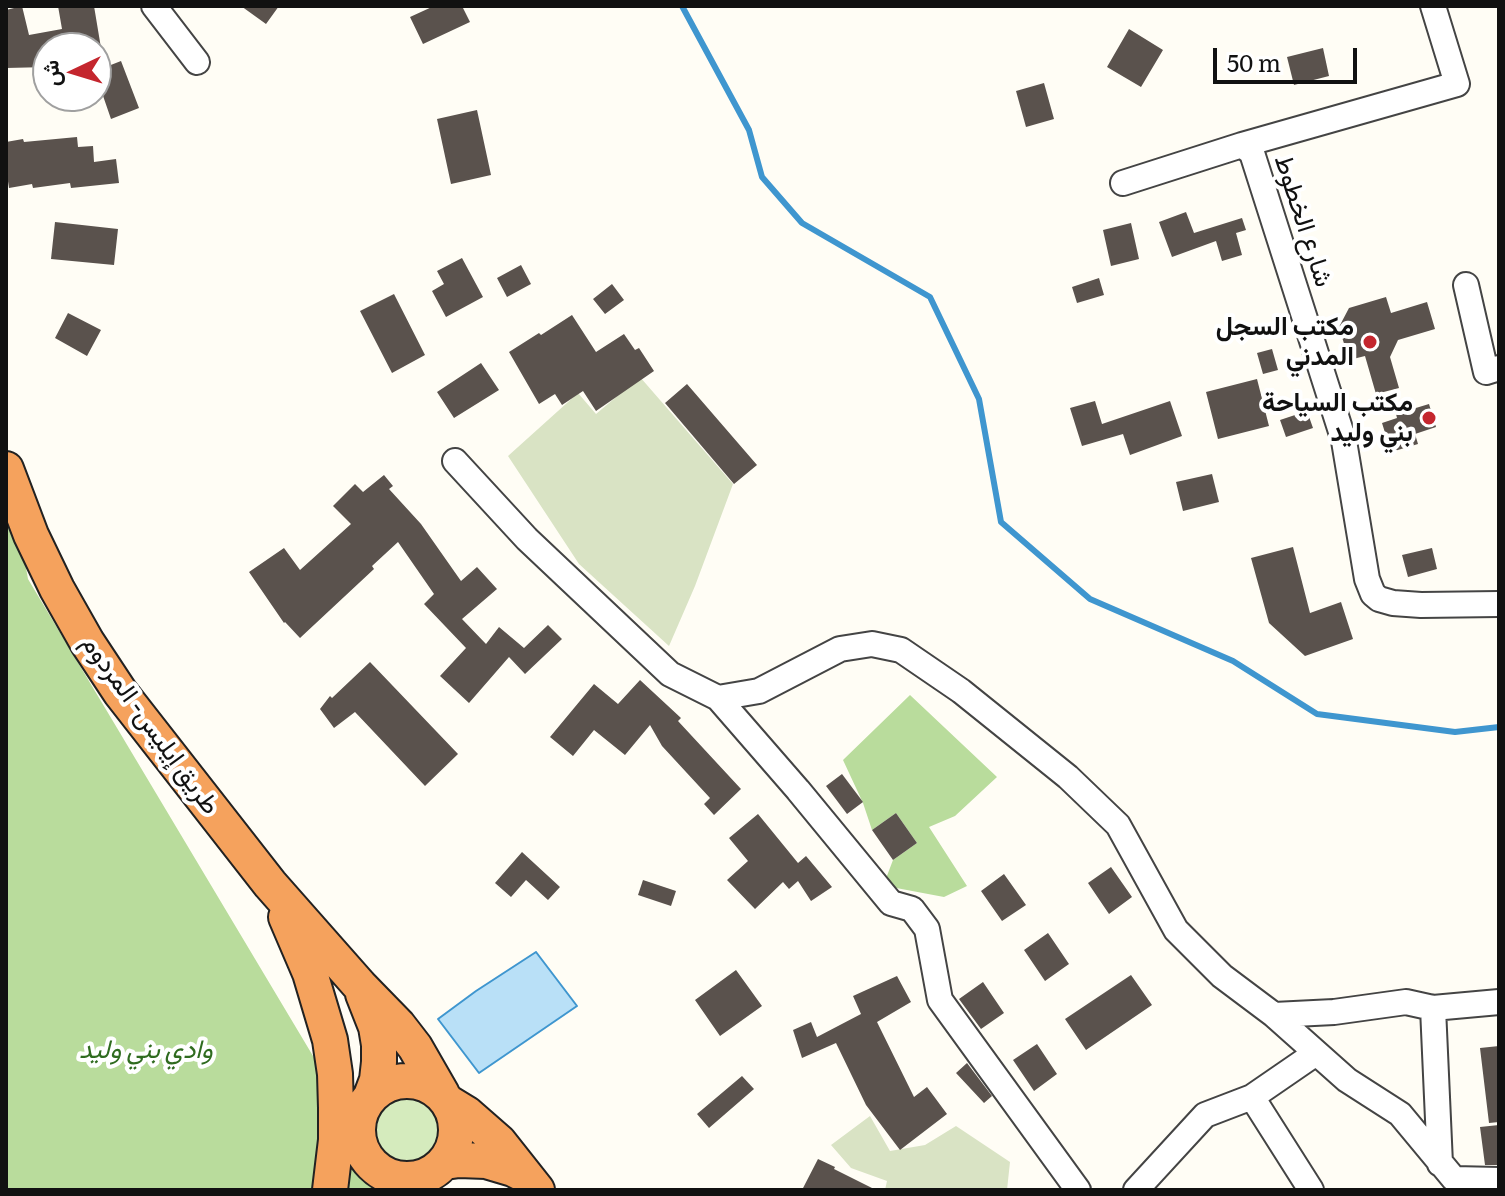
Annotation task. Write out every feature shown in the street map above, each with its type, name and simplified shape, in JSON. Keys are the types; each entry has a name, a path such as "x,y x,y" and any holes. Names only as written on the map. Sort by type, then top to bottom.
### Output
{"highway":[{"name":"طريق إيليس- المردوم","path":"6,469 57,589 87,642 120,692 270,884"},
{"path":"270,884 407,1036 446,1098 455,1117 457,1133 453,1148 445,1162 430,1174 396,1184 370,1163 360,1145 364,1110 383,1086 398,1081 414,1081 429,1085 446,1098 484,1127 531,1182"},
{"path":"270,884 297,940 322,1007 330,1040 336,1108 332,1190"},
{"path":"332,1190 377,1080 379,1045 376,1027 360,986"},
{"path":"445,1162 486,1161 513,1169 531,1182"}],"street":[{"path":"154,6 197,62"},
{"path":"1242,145 1457,84 1433,6"},
{"name":"شارع الخطوط","path":"1123,183 1242,145 1252,153 1344,441 1367,579 1373,594 1393,603 1499,604"},
{"path":"1466,285 1486,372 1499,368"},
{"path":"455,461 527,539 670,674 718,698 891,903 912,909 927,929 940,1000 1078,1190"},
{"path":"718,698 759,691 840,649 872,644 901,650 973,700 1068,777 1118,825 1176,930 1222,976 1274,1015 1347,1080 1400,1114 1454,1179 1499,1180"},
{"path":"1274,1015 1334,1012 1406,1002 1433,1008 1499,1002"},
{"path":"1433,1008 1440,1164"},
{"path":"1136,1190 1205,1115 1252,1097 1316,1053"},
{"path":"1252,1097 1311,1190"}],"green space":[{"path":"640,377 733,484 669,646 579,564 508,456 578,393 596,414"},
{"name":"وادي بني وليد","path":"6,457 28,579 319,1066 377,1190 6,1190"},
{"path":"910,695 997,777 955,816 929,827 967,886 944,897 891,887 885,881 893,860 917,843 896,813 872,830 843,760"},
{"path":"407,1098 431,1108 441,1132 431,1156 407,1166 383,1156 373,1132 383,1108"},
{"path":"870,1116 890,1151 925,1145 956,1126 1010,1162 1007,1190 885,1190 887,1181 851,1168 831,1145"}],"water":[{"path":"536,952 577,1006 479,1073 438,1019"}],"building":[{"path":"22,6 29,35 32,34 32,67 6,68 6,10"},
{"path":"58,6 94,6 98,32 46,32 62,29"},
{"path":"241,6 279,6 266,24"},
{"path":"434,6 462,6 470,22 423,44 410,17"},
{"path":"1129,29 1163,50 1141,87 1107,67"},
{"path":"1323,48 1329,76 1294,85 1287,57"},
{"path":"121,61 139,108 111,119 109,112 112,112 112,65"},
{"path":"1044,83 1054,119 1026,127 1016,91"},
{"path":"477,110 491,175 451,184 437,119"},
{"path":"77,137 78,147 93,146 94,162 116,159 119,183 71,188 70,183 33,188 32,184 9,188 6,142"},
{"path":"1186,212 1194,233 1242,218 1246,230 1236,233 1242,255 1222,261 1216,241 1172,257 1159,222"},
{"path":"55,222 118,229 114,265 51,259"},
{"path":"1131,223 1139,259 1111,266 1103,230"},
{"path":"462,258 483,297 446,317 432,291 444,284 437,271"},
{"path":"521,265 531,284 507,297 497,278"},
{"path":"1099,278 1104,295 1077,303 1072,287"},
{"path":"612,284 624,300 605,314 593,299"},
{"path":"394,294 425,355 392,373 360,311"},
{"name":"مكتب السجل المدني","path":"1386,297 1391,313 1427,302 1435,329 1398,340 1390,357 1399,388 1376,394 1365,356 1349,360 1339,327 1349,308"},
{"path":"68,313 101,330 87,356 55,338"},
{"path":"572,315 596,352 624,334 635,350 639,348 654,371 596,411 583,391 562,405 555,394 539,404 509,352"},
{"path":"1272,349 1278,370 1263,374 1257,353"},
{"path":"481,363 499,390 454,418 437,392"},
{"path":"1257,379 1269,426 1218,439 1206,392"},
{"path":"687,384 757,465 734,484 665,403"},
{"path":"1095,401 1102,424 1170,401 1182,436 1130,455 1123,434 1082,446 1070,408"},
{"path":"1429,404 1436,427 1415,434 1418,444 1391,452 1382,423 1397,418 1396,414"},
{"path":"1307,411 1313,428 1286,437 1280,420"},
{"path":"1212,474 1219,502 1183,511 1176,482"},
{"path":"384,475 393,486 389,489 421,524 461,581 477,567 497,589 462,619 486,644 499,627 524,648 548,625 562,639 525,674 509,657 469,703 440,676 466,648 424,604 434,594 398,542 372,566 374,569 300,638 284,623 249,572 284,548 300,570 351,524 333,506 355,484 363,492"},
{"path":"1293,547 1310,613 1341,602 1353,639 1305,656 1269,623 1251,558"},
{"path":"1432,548 1437,569 1408,577 1402,555"},
{"path":"370,662 458,754 425,786 355,712 334,728 320,709 330,696 332,698"},
{"path":"640,680 681,718 678,721 741,789 714,815 704,804 710,798 662,746 650,725 625,755 594,730 573,756 550,737 594,684 618,704"},
{"path":"842,774 863,802 847,814 826,786"},
{"path":"896,813 917,843 893,860 872,830"},
{"path":"758,814 798,863 806,856 832,887 811,901 798,881 789,889 783,882 755,909 727,880 748,861 729,838"},
{"path":"522,852 560,887 548,900 526,880 511,897 495,883"},
{"path":"1111,867 1132,897 1109,914 1088,883"},
{"path":"1004,874 1026,905 1002,921 981,891"},
{"path":"643,880 676,891 671,906 638,895"},
{"path":"1048,933 1069,964 1045,981 1024,950"},
{"path":"736,970 762,1006 720,1036 695,1000"},
{"path":"1131,975 1152,1005 1086,1050 1065,1019"},
{"path":"897,976 911,1002 877,1022 914,1097 927,1087 947,1114 900,1150 866,1105 836,1043 802,1058 793,1030 811,1022 817,1037 861,1014 853,996"},
{"path":"983,982 1004,1013 981,1029 959,999"},
{"path":"1037,1044 1057,1074 1034,1091 1013,1060"},
{"path":"1499,1046 1499,1122 1489,1123 1480,1048"},
{"path":"967,1063 992,1096 984,1103 956,1073"},
{"path":"742,1076 754,1089 709,1128 697,1114"},
{"path":"1499,1125 1499,1165 1485,1165 1480,1127"},
{"path":"818,1159 834,1169 876,1190 802,1190"}],"waterway":[{"path":"682,6 749,130 762,177 802,223 930,297 979,399 1001,522 1090,599 1233,661 1317,714 1455,732 1499,727"}],"place":[{"name":"مكتب السجل المدني","path":"1370,342"},
{"name":"مكتب السياحة بني وليد","path":"1429,418"}]}
